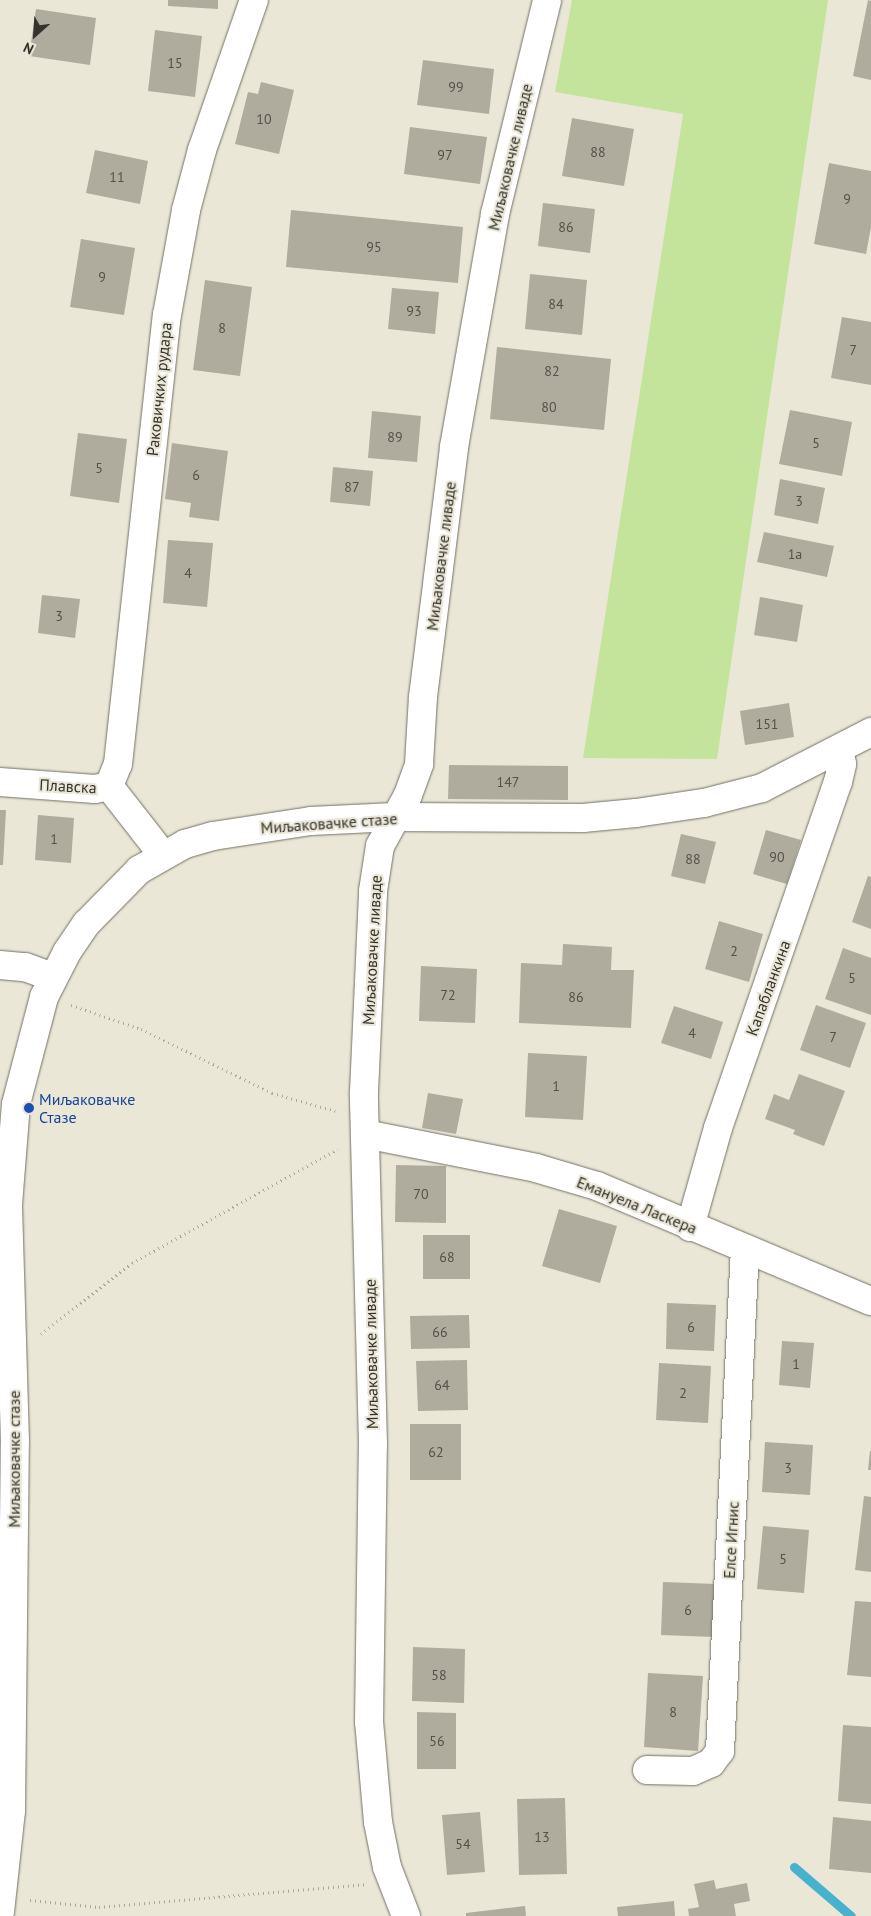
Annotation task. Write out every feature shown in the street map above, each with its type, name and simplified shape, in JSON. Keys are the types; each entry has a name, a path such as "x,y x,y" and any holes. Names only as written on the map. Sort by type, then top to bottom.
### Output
{"street":[{"name":"Раковичких рудара","path":"109,786 118,764 167,315 186,210 202,150 254,0"},
{"name":"Миљаковачке ливаде","path":"406,1916 392,1882 378,1822 369,1722 373,1445 365,1127 373,891 380,846 394,817 412,788 419,764 424,687 454,447 496,214 547,0"},
{"name":"Миљаковачке стазе","path":"1,1890 5,1788 7,1373 11,1344 8,1104 48,987 86,924 139,870 163,855 213,836 262,826 394,817 583,818 636,813 704,803 762,788 871,732"},
{"name":"Капабланкина","path":"690,1227 718,1128 838,782 842,764 839,749"},
{"name":"Плавска","path":"0,782 95,789 109,786 163,855"},
{"path":"0,965 25,968 48,987"},
{"name":"Емануела Ласкера","path":"365,1127 571,1177 871,1301"},
{"name":"Елсе Игнис","path":"648,1770 693,1771 711,1762 720,1751 745,1249"}],"path":[{"path":"48,987 141,1029 272,1093 365,1127"},
{"path":"11,1344 32,1340 58,1323 132,1263 365,1127"},
{"path":"1,1890 99,1907 392,1882"}],"green space":[{"path":"572,0 828,0 717,759 583,758 683,114 555,92"}],"building":[{"path":"168,0 218,0 218,9 168,6"},
{"path":"868,0 871,1 871,80 853,76"},
{"path":"36,9 96,18 90,65 29,56"},
{"path":"155,30 202,36 195,97 148,91"},
{"path":"423,60 494,69 489,114 417,105"},
{"path":"261,82 294,90 279,154 235,144 248,92 258,94"},
{"path":"572,118 634,129 624,186 562,176"},
{"path":"410,127 487,137 480,184 404,174"},
{"path":"95,150 148,161 140,204 86,193"},
{"path":"829,163 871,171 871,227 866,254 814,244"},
{"path":"543,203 595,209 590,253 538,246"},
{"path":"291,210 463,227 458,283 286,267"},
{"path":"81,239 135,248 124,315 70,307"},
{"path":"530,274 587,280 582,335 525,329"},
{"path":"205,280 252,287 240,376 193,370"},
{"path":"392,288 439,292 435,334 388,329"},
{"path":"842,317 871,322 871,385 831,378"},
{"path":"497,347 611,359 604,430 490,419"},
{"path":"790,410 852,422 842,476 779,464"},
{"path":"372,411 421,416 417,462 368,458"},
{"path":"78,433 127,439 119,503 70,496"},
{"path":"172,443 228,451 219,521 189,517 191,503 165,499"},
{"path":"333,467 373,471 370,506 330,502"},
{"path":"780,479 825,488 818,524 774,515"},
{"path":"764,532 834,546 827,577 757,562"},
{"path":"168,540 213,543 207,607 163,603"},
{"path":"42,595 80,599 75,638 38,633"},
{"path":"760,597 803,605 797,642 754,635"},
{"path":"789,703 794,737 745,745 740,711"},
{"path":"449,765 568,766 568,800 448,799"},
{"path":"0,810 6,810 3,865 0,865"},
{"path":"38,815 74,818 71,863 35,860"},
{"path":"766,830 801,840 787,884 753,874"},
{"path":"681,834 716,842 705,884 671,876"},
{"path":"868,876 871,877 871,929 852,922"},
{"path":"719,921 763,934 749,982 705,969"},
{"path":"563,944 612,947 611,970 634,970 631,1028 519,1023 521,963 562,965"},
{"path":"843,948 871,958 871,1015 825,999"},
{"path":"421,966 477,969 475,1023 419,1021"},
{"path":"816,1005 866,1023 850,1068 800,1050"},
{"path":"674,1006 723,1022 711,1059 661,1043"},
{"path":"528,1053 587,1056 583,1120 525,1117"},
{"path":"799,1074 845,1091 824,1146 793,1134 795,1130 765,1119 774,1094 789,1100"},
{"path":"428,1093 463,1099 456,1134 422,1128"},
{"path":"396,1165 446,1166 446,1223 395,1222"},
{"path":"559,1209 617,1226 600,1283 542,1266"},
{"path":"423,1235 470,1235 470,1279 423,1279"},
{"path":"667,1303 716,1305 714,1351 666,1349"},
{"path":"469,1315 470,1348 411,1349 410,1316"},
{"path":"782,1341 814,1343 810,1388 779,1385"},
{"path":"467,1360 468,1410 418,1411 416,1361"},
{"path":"659,1363 711,1366 708,1423 656,1420"},
{"path":"410,1424 461,1424 461,1480 410,1480"},
{"path":"765,1442 813,1445 810,1495 762,1492"},
{"path":"870,1451 871,1470 868,1470"},
{"path":"864,1496 871,1497 871,1572 855,1570"},
{"path":"763,1526 809,1530 804,1593 757,1589"},
{"path":"663,1582 716,1584 714,1637 661,1635"},
{"path":"855,1601 871,1602 871,1677 847,1675"},
{"path":"413,1647 465,1649 464,1703 412,1701"},
{"path":"648,1673 703,1676 698,1751 644,1747"},
{"path":"417,1712 456,1713 456,1769 417,1769"},
{"path":"843,1725 871,1727 871,1804 838,1801"},
{"path":"565,1798 567,1874 519,1875 517,1799"},
{"path":"480,1812 485,1872 447,1875 442,1815"},
{"path":"833,1817 871,1821 871,1873 829,1869"},
{"path":"714,1880 716,1889 747,1883 750,1901 734,1904 736,1916 689,1916 688,1909 699,1907 694,1884"},
{"path":"674,1901 675,1916 618,1916 617,1907"},
{"path":"525,1906 526,1916 466,1916 466,1913"}],"waterway":[{"path":"794,1867 851,1916"}],"place":[{"name":"Миљаковачке Стазе","path":"29,1108"}]}
